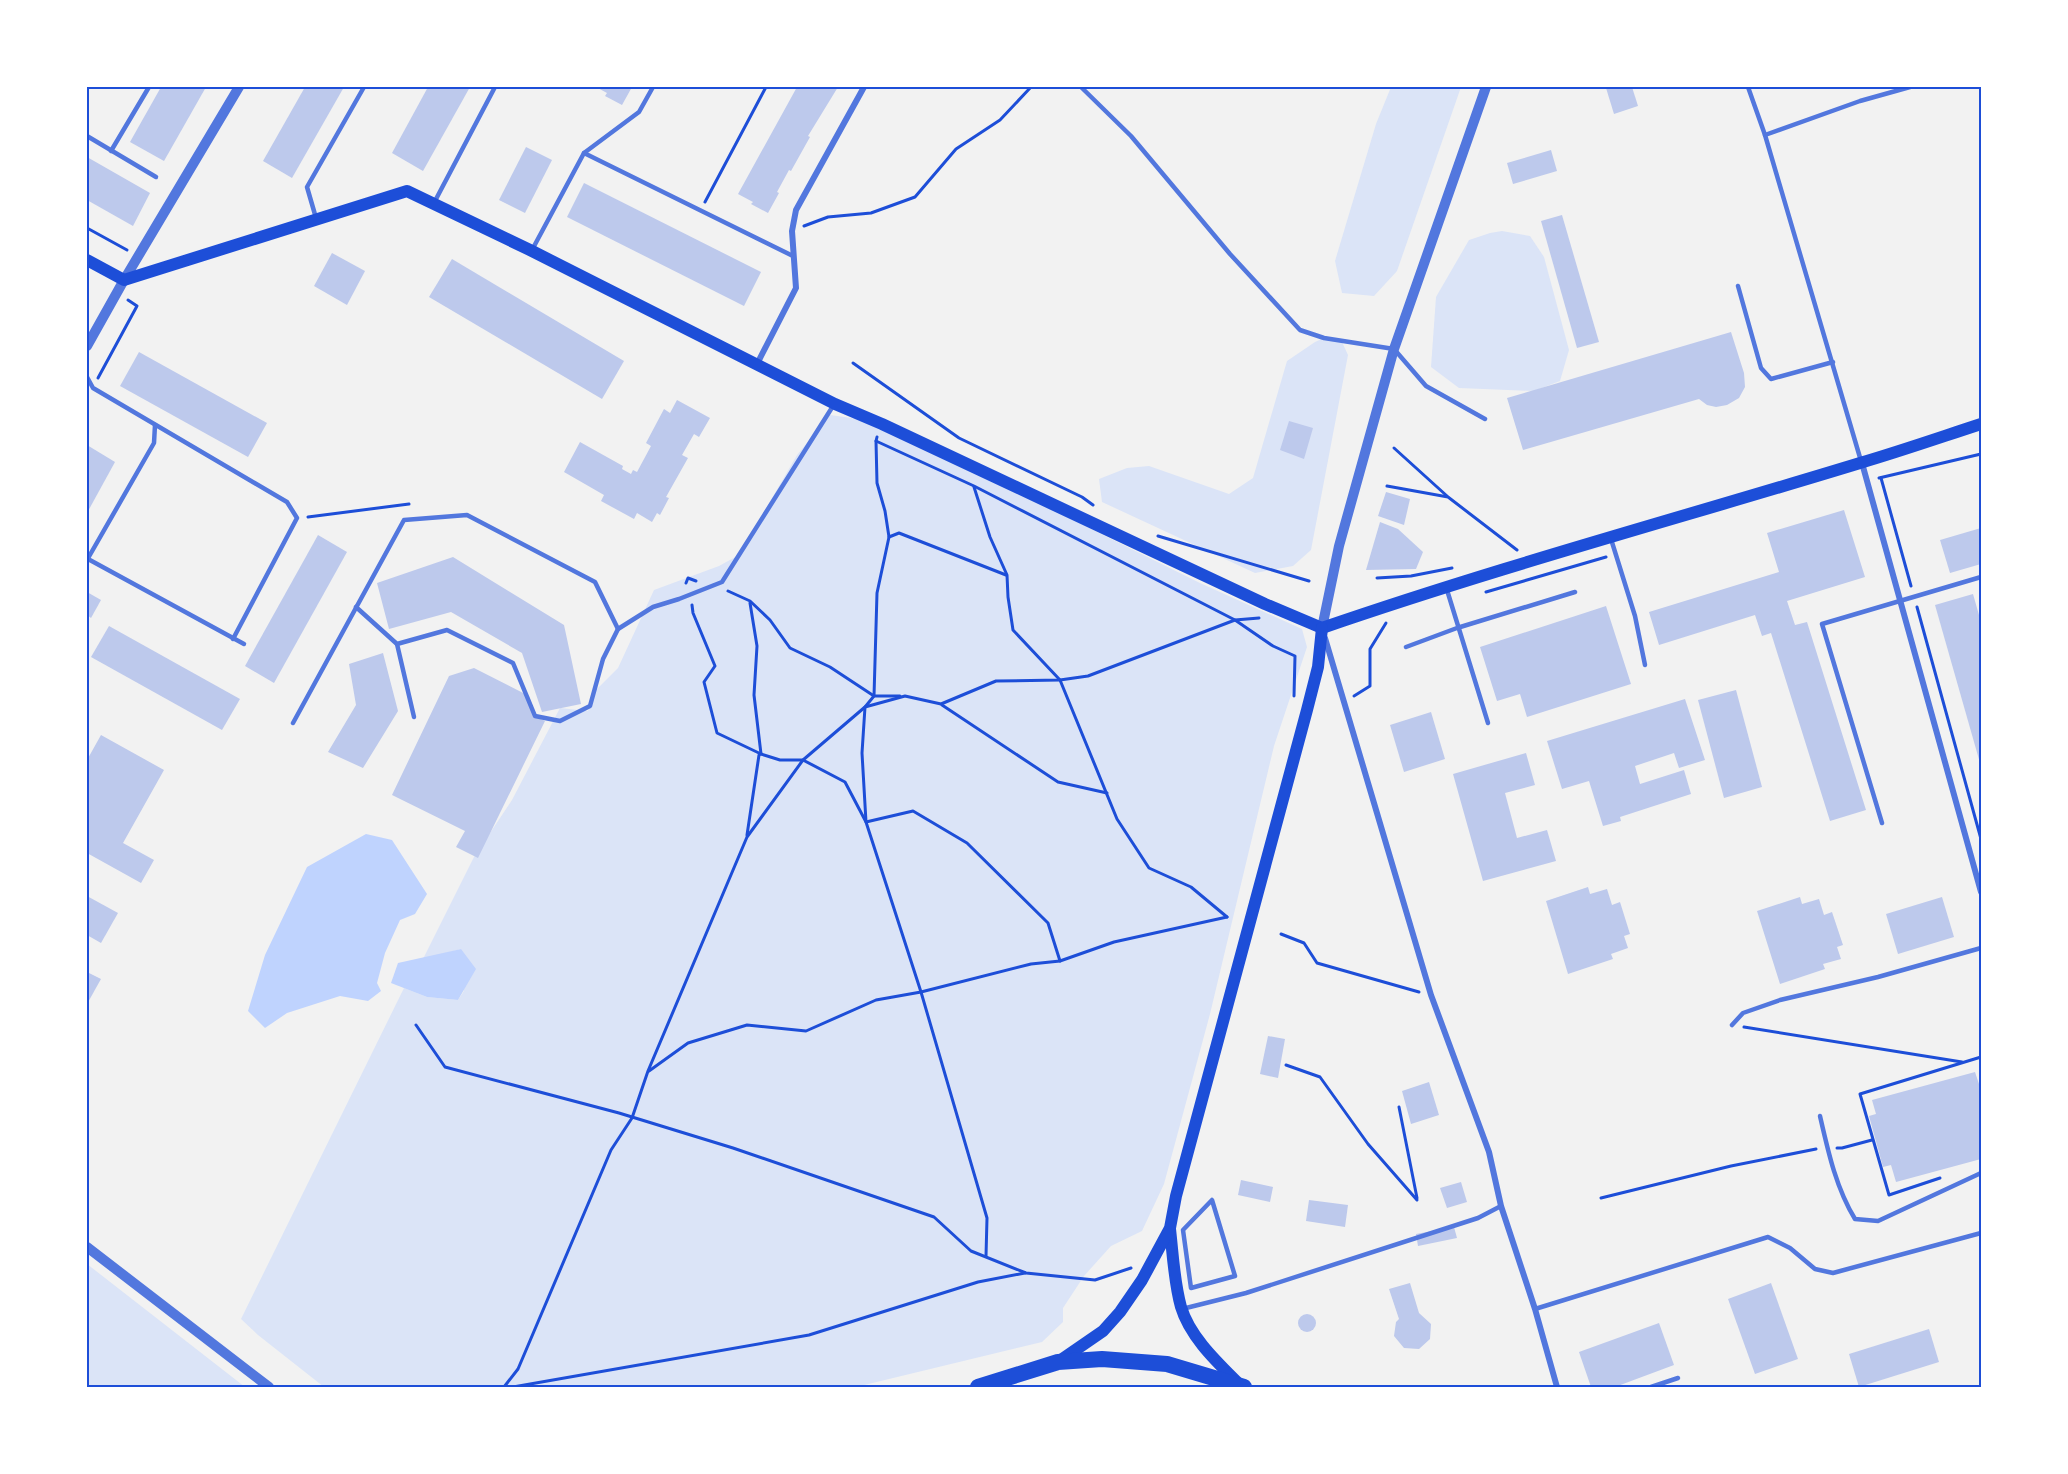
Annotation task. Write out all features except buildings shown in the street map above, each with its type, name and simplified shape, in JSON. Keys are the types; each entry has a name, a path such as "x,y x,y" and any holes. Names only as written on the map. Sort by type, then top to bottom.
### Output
{"highway":[{"path":"978,1387 1058,1362 1102,1359 1167,1364 1242,1385"}],"main road":[{"path":"87,260 124,280 407,191 532,251 835,404 1322,628 1610,536 1862,463 1981,424"},
{"path":"1242,1385 1209,1354 1181,1309 1175,1281 1170,1228 1176,1196 1318,667 1322,628"},
{"path":"1058,1362 1103,1331 1132,1295 1170,1228"}],"street":[{"path":"87,346 239,87"},
{"path":"757,364 795,288 792,231 796,210 864,87"},
{"path":"1486,87 1394,349 1339,546 1322,628 1431,995 1489,1152 1501,1206 1535,1309 1557,1387"},
{"path":"1862,463 1981,892"},
{"path":"87,1246 269,1387"}],"lane":[{"path":"111,151 149,87"},
{"path":"317,220 307,187 364,87"},
{"path":"433,204 495,87"},
{"path":"532,251 584,153 639,112 653,87"},
{"path":"1081,87 1131,136 1230,254 1300,330 1324,339 1394,349 1426,386 1485,419"},
{"path":"1748,87 1765,135 1862,463"},
{"path":"1765,135 1860,101 1910,87"},
{"path":"87,136 156,177"},
{"path":"584,153 793,256"},
{"path":"1738,286 1761,368 1771,379 1833,362"},
{"path":"87,377 93,388 287,502 297,518 233,639"},
{"path":"397,644 447,630 513,663 535,717 560,721 590,706 603,659 618,628 652,607 722,582 835,404"},
{"path":"155,425 154,443 88,559 244,644"},
{"path":"293,723 404,520 466,514 595,582 618,628"},
{"path":"1610,536 1635,616 1646,665"},
{"path":"1882,823 1822,624 1981,576"},
{"path":"1446,587 1488,723"},
{"path":"1406,647 1457,628 1575,592"},
{"path":"356,607 397,644 414,717"},
{"path":"1732,1025 1743,1013 1780,1000 1878,977 1981,948"},
{"path":"1820,1116 1844,1199 1855,1219 1878,1221 1981,1173"},
{"path":"1212,1200 1235,1276 1191,1288 1190,1281 1183,1230 1212,1200"},
{"path":"1181,1309 1246,1293 1478,1218 1501,1206"},
{"path":"1535,1309 1768,1237 1790,1248 1815,1269 1833,1273 1981,1233"},
{"path":"1175,1281 1190,1281"},
{"path":"1652,1387 1678,1378"}],"path":[{"path":"700,210 766,87"},
{"path":"792,231 828,217 871,213 915,197 956,149 1000,120 1031,87"},
{"path":"87,228 138,256"},
{"path":"93,388 137,306"},
{"path":"853,363 960,438 1082,497 1100,510"},
{"path":"504,1387 518,1370 611,1150 632,1118 648,1071 747,837 804,760 865,707 874,696 877,593 889,537 877,483 876,441 882,424"},
{"path":"876,441 974,486 1235,620 1274,646 1295,656 1294,703"},
{"path":"1394,448 1448,497 1517,550"},
{"path":"1867,482 1981,454"},
{"path":"1881,478 1981,839"},
{"path":"648,1071 688,1043 747,1025 806,1031 876,1000 921,992 1031,964 1060,961 1114,942 1227,917 1191,887 1149,868 1117,819 1060,680 1012,630 1007,575 990,537 974,486"},
{"path":"1388,486 1448,497"},
{"path":"297,518 409,504"},
{"path":"889,537 899,533 1007,575"},
{"path":"1151,534 1309,580"},
{"path":"1484,593 1617,554"},
{"path":"679,599 688,578"},
{"path":"688,578 698,581"},
{"path":"688,578 690,590"},
{"path":"719,588 750,601 770,620 790,648 830,667 874,696 905,696 941,704 1058,782 1107,794"},
{"path":"747,837 759,755 761,754 754,695 757,646 750,601"},
{"path":"692,602 693,613 715,666 704,682 717,733 761,754 780,760 804,760 845,782 866,822 921,992 987,1218 986,1256"},
{"path":"941,704 996,681 1060,680 1088,676 1235,620 1260,618"},
{"path":"1370,686 1370,649 1380,630 1388,621"},
{"path":"865,707 905,696"},
{"path":"865,707 862,753 866,822"},
{"path":"866,822 913,810 967,843 1048,923 1060,961"},
{"path":"1281,934 1304,943 1317,963 1431,995"},
{"path":"416,1025 445,1068 619,1113 733,1148 934,1217 970,1251 1026,1272 1095,1280 1153,1260"},
{"path":"1732,1025 1964,1063"},
{"path":"1940,1178 1889,1196 1860,1094 1981,1058"},
{"path":"1286,1065 1320,1077 1368,1144 1417,1200 1399,1107"},
{"path":"1601,1198 1731,1166 1827,1146 1842,1148 1872,1140"},
{"path":"513,1387 809,1335 978,1282 1026,1272"}],"shaded area":[{"path":"1391,87 1461,87 1397,271 1374,296 1342,293 1335,261 1376,124"},
{"path":"1502,231 1530,236 1544,257 1569,350 1560,381 1534,391 1459,388 1431,367 1436,297 1469,240"},
{"path":"1324,338 1342,342 1348,355 1311,550 1293,566 1255,573 1102,502 1099,479 1127,468 1149,466 1229,494 1253,478 1287,361"},
{"path":"830,415 858,419 924,446 1200,583 1302,629 1307,647 1274,746 1210,1014 1164,1184 1142,1231 1111,1246 1084,1276 1063,1308 1063,1322 1042,1342 856,1387 324,1387 241,1319 404,988 427,997 458,1000 464,991 461,949 423,959 474,857 512,800 560,708 588,711 596,690 618,668 654,590 719,566 739,555 797,455"},
{"path":"87,1264 245,1387 87,1387"}],"water":[{"path":"366,834 392,840 427,894 415,914 400,920 385,953 377,983 381,991 368,1001 340,996 287,1013 265,1028 248,1011 265,955 307,867"},
{"path":"461,949 476,969 458,1000 427,997 391,983 398,963"}]}
